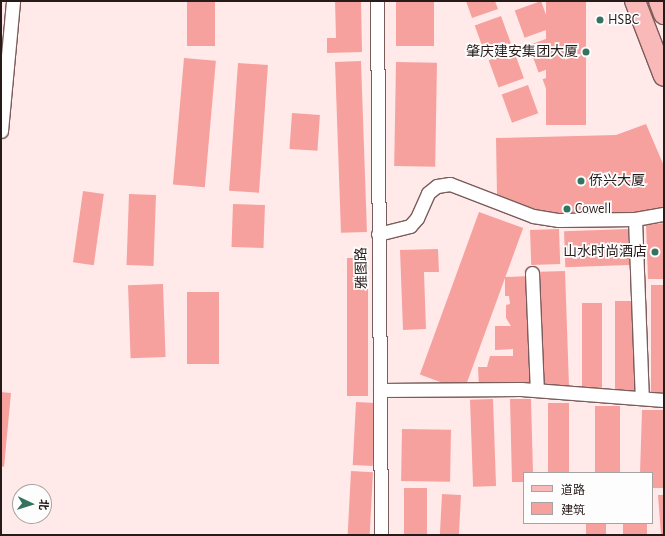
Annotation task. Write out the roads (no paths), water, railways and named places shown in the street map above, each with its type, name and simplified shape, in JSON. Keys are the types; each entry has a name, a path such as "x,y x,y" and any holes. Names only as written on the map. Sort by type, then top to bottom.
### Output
{"main road":[{"path":"635,1 664,76"},
{"path":"659,1 664,14"}],"street":[{"path":"1,131 13,1"},
{"name":"雅图路","path":"377,1 381,535"},
{"path":"378,234 410,226 417,218 428,192 437,186 450,184 533,216 559,220 635,219 664,214"},
{"path":"635,219 642,398"},
{"path":"532,273 537,390"},
{"path":"380,390 537,390 664,400"}],"place":[{"name":"HSBC","path":"600,20"},
{"name":"肇庆建安集团大厦","path":"586,52"},
{"name":"侨兴大厦","path":"581,181"},
{"name":"Cowell","path":"567,209"},
{"name":"山水时尚酒店","path":"655,252"}]}
